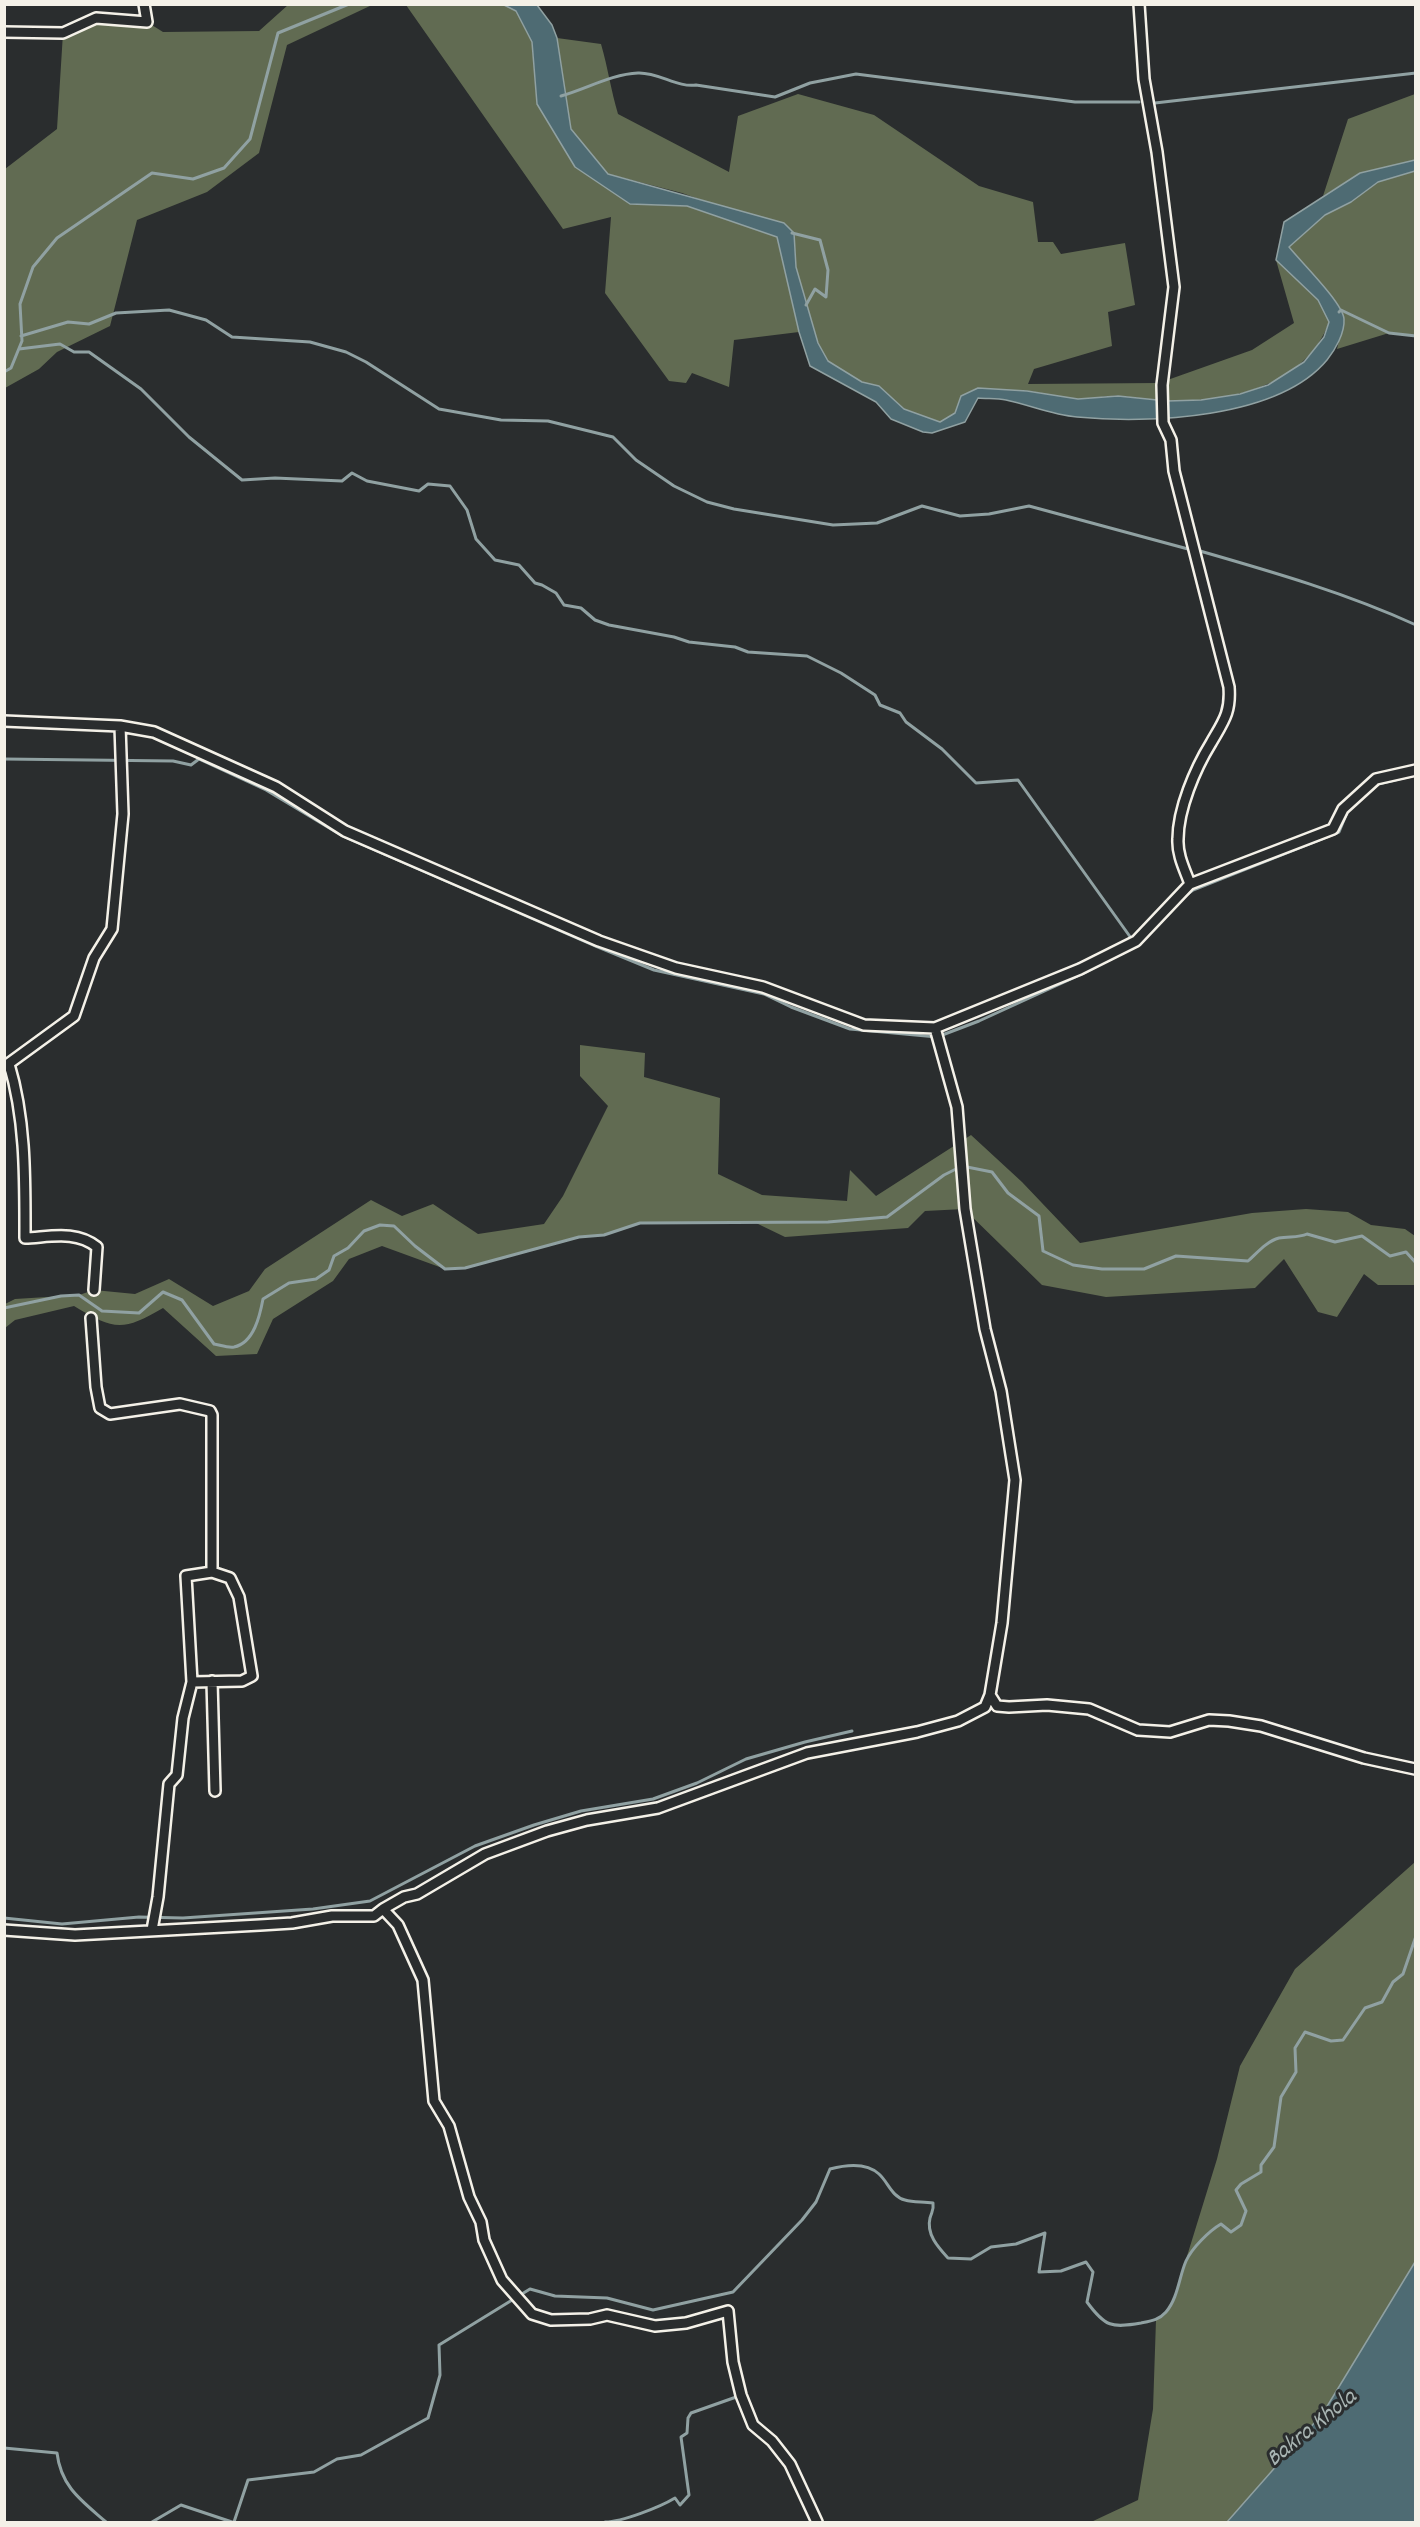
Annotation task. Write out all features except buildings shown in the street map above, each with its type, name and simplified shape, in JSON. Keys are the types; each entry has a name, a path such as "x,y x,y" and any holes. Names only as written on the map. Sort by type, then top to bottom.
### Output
{"street":[{"path":"4,32 63,33 96,18 147,22 144,4"},
{"path":"1139,4 1144,79 1157,152 1174,287 1162,395 1163,423 1171,440 1180,499 1229,687 1230,701 1225,722 1193,777 1184,806 1178,839 1180,858 1190,884"},
{"path":"4,722 120,726 154,732 276,787 345,831 599,942 676,968 763,987 864,1025 934,1028 1080,969 1136,941 1190,884 1333,829 1343,809 1376,779 1416,770"},
{"path":"93,1290 97,1247 86,1238 76,1235 25,1238 24,1150 15,1084 7,1065 74,1016 94,958 112,929 123,814 120,726"},
{"path":"4,1930 75,1935 292,1923 332,1916 374,1916 404,1897 417,1894 485,1854 525,1838 587,1820 658,1808 807,1753 917,1732 957,1721 985,1707 990,1695 1002,1623 1015,1480 1001,1391 985,1329 964,1209 957,1107 934,1028"},
{"path":"91,1318 99,1408 110,1414 180,1404 210,1411 212,1415 212,1572"},
{"path":"152,1930 158,1897 169,1784 177,1775 183,1718 192,1682 186,1576 212,1572 230,1578 239,1597 252,1676 242,1681 192,1682"},
{"path":"212,1682 215,1791"},
{"path":"990,1695 997,1706 1047,1705 1089,1709 1138,1730 1170,1732 1209,1720 1250,1724 1364,1758 1415,1769"},
{"path":"383,1909 398,1925 423,1980 434,2101 449,2126 469,2197 481,2222 484,2240 502,2280 532,2314 551,2320 590,2319 607,2315 655,2326 686,2323 728,2311 734,2362 741,2395 753,2425 772,2441 790,2464 817,2523"}],"green space":[{"path":"288,5 372,5 287,45 259,153 207,192 137,220 110,326 57,352 39,369 5,388 5,169 57,129 63,33 96,18 147,22 163,32 259,31"},
{"path":"406,5 504,5 516,11 532,42 537,104 621,197 630,204 687,206 777,237 799,332 734,340 729,387 692,373 686,383 669,381 605,293 611,217 563,229"},
{"path":"557,38 601,44 618,114 729,172 738,116 798,94 874,115 979,186 1033,202 1038,242 1053,242 1061,254 1125,243 1135,305 1108,312 1112,346 1034,369 1028,384 1159,383 1252,350 1294,323 1276,260 1318,300 1329,322 1318,344 1303,361 1284,375 1263,386 1216,398 1192,401 1114,396 1072,399 1029,391 1004,392 961,396 955,413 940,422 904,409 879,386 862,382 828,361 818,344 796,267 794,233 682,193 608,174 571,129"},
{"path":"1415,94 1415,160 1360,173 1323,196 1348,119"},
{"path":"1415,171 1415,336 1389,333 1337,349 1344,320 1331,296 1289,247 1325,215 1351,202 1378,182"},
{"path":"580,1045 645,1053 644,1077 720,1098 718,1174 762,1195 847,1201 850,1170 876,1196 971,1135 1022,1182 1080,1243 1252,1213 1306,1209 1348,1212 1371,1225 1405,1229 1415,1236 1415,1285 1378,1285 1364,1274 1337,1317 1318,1312 1284,1259 1255,1288 1106,1297 1042,1285 964,1209 925,1211 908,1228 785,1237 756,1223 640,1223 604,1235 579,1237 465,1268 445,1269 382,1246 349,1259 333,1281 273,1319 257,1354 216,1356 163,1308 137,1321 118,1325 99,1320 74,1306 15,1320 5,1328 5,1304 15,1299 79,1295 94,1290 135,1294 169,1279 213,1306 249,1291 265,1269 371,1200 402,1216 433,1204 478,1234 544,1224 563,1196 608,1106 580,1076"},
{"path":"1415,1862 1415,2262 1323,2413 1227,2522 1091,2522 1138,2500 1153,2409 1156,2320 1167,2312 1175,2295 1217,2159 1240,2066 1295,1969"}],"water":[{"path":"504,5 537,5 552,25 557,38 571,129 608,174 784,223 794,233 796,267 818,343 828,361 862,382 879,386 904,409 940,422 955,413 961,396 978,388 1027,391 1078,399 1118,396 1167,401 1201,400 1240,394 1268,385 1304,362 1324,337 1329,322 1318,300 1276,260 1284,222 1360,173 1415,160 1415,171 1378,182 1351,202 1325,215 1289,247 1337,303 1342,312 1344,324 1339,341 1327,360 1305,380 1277,395 1245,406 1210,413 1174,418 1139,419 1068,416 1006,400 978,398 965,422 932,433 923,432 891,419 876,402 810,366 799,332 777,237 687,206 630,204 575,167 537,104 532,42 516,11"},
{"name":"Bakra Khola","path":"1415,2262 1415,2522 1227,2522 1323,2413"}],"waterway":[{"path":"4,372 11,368 22,341 20,304 33,267 57,238 152,173 193,179 224,168 250,139 278,33 349,4"},
{"path":"561,96 609,79 638,73 682,84 775,97 810,83 856,74 1075,102 1139,102"},
{"path":"1155,103 1416,73"},
{"path":"792,233 820,240 828,270 826,297 815,289 806,305"},
{"path":"21,336 68,322 89,324 116,313 169,310 206,320 232,337 310,342 346,352 366,362 439,409 501,420 548,421 613,437 636,460 674,486 707,502 734,509 833,525 877,523 922,506 960,516 989,514 1029,506 1188,549"},
{"path":"1339,312 1341,310 1389,333 1416,336"},
{"path":"19,349 60,344 74,352 89,352 141,389 189,437 242,480 275,478 342,481 352,473 367,481 419,491 428,484 450,486 467,510 476,539 495,560 519,565 535,583 556,593 564,605 581,608 595,620 689,642 735,647 748,652 807,656 841,673 875,695 880,705 900,713 906,722 942,749 976,783 1018,780 1131,938"},
{"path":"1200,551 1336,593 1416,625"},
{"path":"4,759 173,761 191,765 199,759 266,790 341,835 598,947 654,970 764,994 791,1007 850,1029 937,1037 979,1021 1084,973 1123,952"},
{"path":"1355,804 1378,784 1416,775"},
{"path":"1185,896 1193,890 1339,832 1348,810"},
{"path":"4,1308 61,1296 79,1295 102,1311 139,1313 163,1292 182,1300 214,1344 234,1347 247,1340 255,1328 263,1299 289,1283 316,1279 329,1270 334,1256 348,1248 364,1231 380,1225 394,1226 445,1269 465,1268 579,1237 604,1235 640,1223 828,1222 887,1217 944,1175 962,1166 992,1172 1008,1193 1039,1216 1043,1251 1073,1265 1102,1269 1144,1269 1176,1256 1248,1261 1270,1242 1283,1237 1307,1234 1335,1242 1362,1236 1390,1256 1406,1252 1416,1263"},
{"path":"4,1918 62,1924 139,1917 183,1918 313,1909 370,1901 475,1846 534,1825 581,1811 653,1799 697,1783 746,1759 852,1731"},
{"path":"234,2522 248,2480 314,2472 337,2459 361,2455 428,2418 440,2375 439,2345 530,2289 555,2296 607,2298 653,2310 733,2292 802,2220 816,2202 830,2169 862,2166 879,2174 893,2193 901,2198 933,2203 929,2224 931,2235 948,2258 971,2259 991,2247 1016,2244 1045,2233 1039,2272 1061,2271 1086,2262 1093,2272 1087,2302 1104,2321 1123,2325 1158,2318 1170,2306 1186,2261 1197,2245 1221,2224 1231,2232 1241,2225 1246,2211 1236,2190 1241,2184 1261,2172 1261,2165 1274,2147 1281,2097 1296,2072 1295,2048 1305,2032 1331,2041 1343,2040 1365,2008 1382,2002 1393,1982 1403,1974 1416,1936"},
{"path":"605,2522 621,2520 675,2498 680,2505 689,2495 681,2437 687,2433 688,2418 691,2413 739,2396"},
{"path":"4,2448 57,2453 59,2465 68,2484 81,2500 106,2522"},
{"path":"152,2522 181,2505 232,2522"}]}
